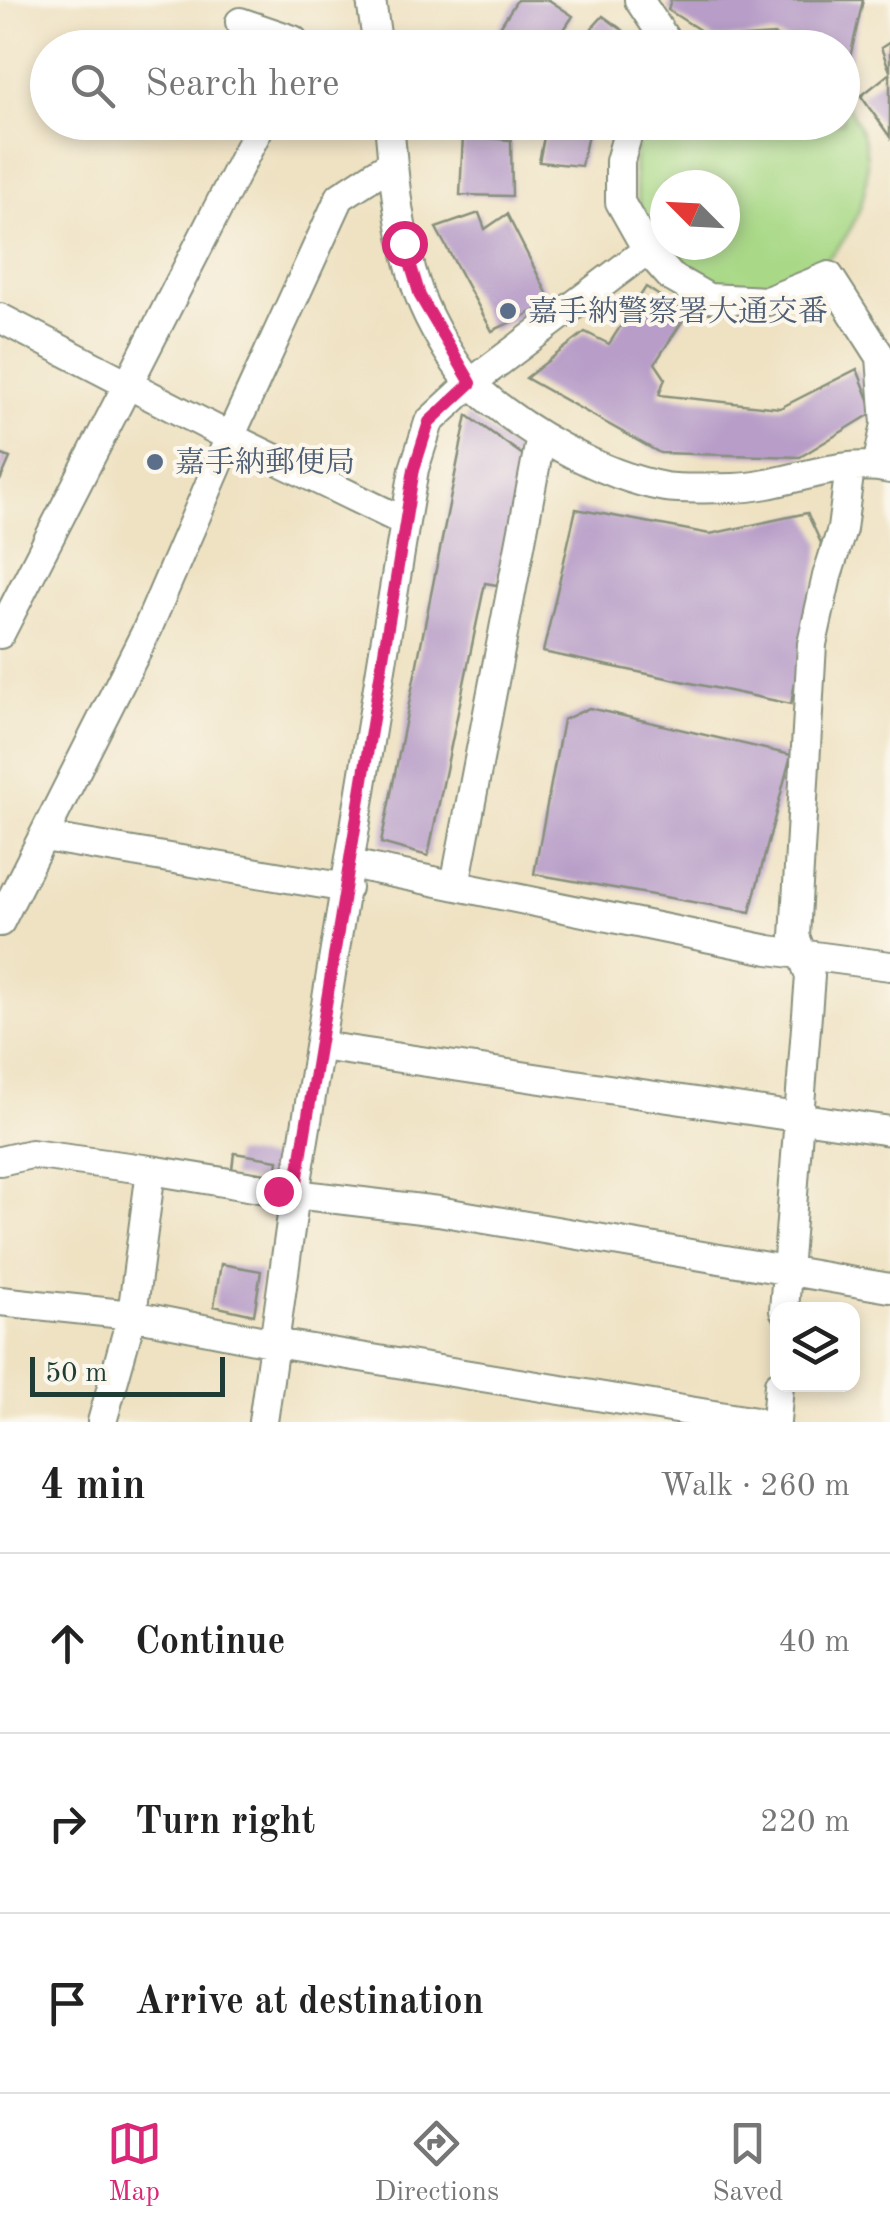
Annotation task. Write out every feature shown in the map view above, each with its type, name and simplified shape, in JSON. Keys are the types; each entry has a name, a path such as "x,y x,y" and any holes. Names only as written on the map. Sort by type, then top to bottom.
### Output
{"street":[{"path":"371,0 375,30"},
{"path":"639,0 658,30"},
{"path":"240,22 264,30"},
{"path":"0,634 253,140"},
{"path":"390,140 404,243 420,296 471,383 542,436 605,470 667,487 738,488 872,468"},
{"path":"626,140 620,161 620,202 647,250 671,278 708,298 766,301 828,276 880,358 886,424 872,468 842,530 812,644 795,936 810,976 784,1302"},
{"path":"0,922 146,632 340,197 392,163"},
{"path":"262,1422 295,1194 405,522 414,469 429,422 471,383 647,250"},
{"path":"0,318 405,522"},
{"path":"456,884 542,436"},
{"path":"44,838 348,876 456,884 803,955 890,966"},
{"path":"320,1046 890,1131"},
{"path":"0,1160 31,1154 438,1211 890,1288"},
{"path":"102,1422 132,1315 151,1170"},
{"path":"0,1301 132,1315 275,1343 756,1422"},
{"path":"776,1422 778,1392"}],"green space":[{"path":"860,129 867,167 859,210 838,248 804,275 760,287 713,281 677,260 740,260 740,170 650,170 650,228 638,197 638,140 860,140"}],"building":[{"path":"517,0 549,0 573,16 564,30 498,30"},
{"path":"671,0 863,0 856,30 700,30 668,10"},
{"path":"603,16 622,30 590,30"},
{"path":"890,42 890,71 881,48"},
{"path":"890,73 890,137 861,96"},
{"path":"463,140 511,140 512,196 460,195"},
{"path":"543,140 587,140 581,166 539,162"},
{"path":"479,213 485,229 507,214 552,303 492,331 436,228"},
{"path":"646,287 687,314 655,363 665,378 659,395 780,408 857,369 874,412 800,457 660,453 526,378 585,332 609,344"},
{"path":"467,415 527,458 497,585 485,583 428,856 381,843"},
{"path":"0,454 10,458 0,481"},
{"path":"576,509 710,534 807,513 821,543 791,704 543,652"},
{"path":"589,708 791,755 750,912 534,874 563,720"},
{"path":"234,1153 278,1160 275,1184 231,1177"},
{"path":"221,1264 261,1271 254,1315 214,1306"}],"place":[{"name":"嘉手納警察署大通交番","path":"508,311"},
{"name":"嘉手納郵便局","path":"155,462"}],"route":[{"path":"278,1191 295,1194 414,469 429,422 471,383 420,296 404,243"}]}
